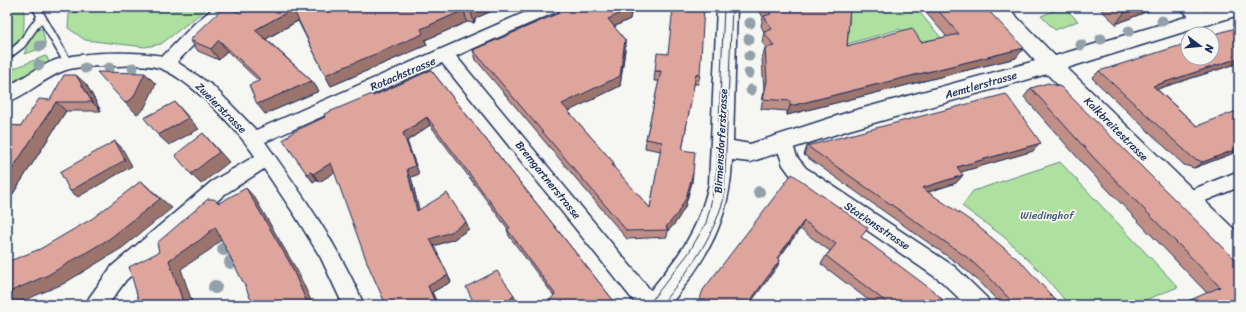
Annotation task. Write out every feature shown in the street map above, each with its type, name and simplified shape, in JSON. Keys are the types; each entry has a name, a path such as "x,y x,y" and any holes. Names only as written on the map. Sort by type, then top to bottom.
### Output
{"street":[{"path":"166,63 201,27 226,7"},
{"name":"Rotachstrasse","path":"253,139 552,7"},
{"name":"Birmensdorferstrasse","path":"654,305 690,260 703,240 712,221 720,184 727,7"},
{"name":"Kalkbreitestrasse","path":"995,7 1051,65 1239,250"},
{"name":"Aemtlerstrasse","path":"722,149 750,152 849,121 1051,65 1196,13 1239,8"},
{"name":"Bremgartnerstrasse","path":"445,55 650,305"},
{"name":"Zweierstrasse","path":"7,95 58,66 68,62 100,60 150,60 166,63 207,90 253,139 303,211 328,252 354,305"},
{"name":"Stationsstrasse","path":"784,142 789,160 800,174 948,274 980,305"},
{"path":"96,305 108,286 125,268 218,188 266,158"},
{"path":"1188,200 1239,179"}],"lane":[{"path":"36,7 68,62"},
{"path":"7,57 21,45 41,17"}],"green space":[{"path":"7,7 24,7 24,28 21,37 7,52"},
{"path":"95,7 209,7 161,44 145,47 85,40 68,28 69,14"},
{"path":"850,7 915,7 943,40 917,49 900,29 847,44"},
{"path":"1064,7 1078,21 1055,30 1041,16"},
{"path":"42,28 46,47 24,54 34,31"},
{"path":"45,56 47,57 50,65 7,88 7,71"},
{"name":"Wiedinghof","path":"1060,162 1178,287 1133,305 1069,305 1041,272 1004,237 962,206 973,191"}],"building":[{"path":"224,7 241,13 251,7 473,7 471,12 464,10 421,29 423,34 325,75 293,9 255,30 312,81 257,104 249,85 261,80 219,40 211,49 190,40"},
{"path":"573,7 630,7 630,9 608,19 625,40 620,76 562,104 614,163 612,165 650,208 662,142 646,139 661,71 655,71 657,53 668,54 674,7 704,7 700,75 696,74 682,150 695,152 693,173 686,198 677,214 666,227 668,230 627,231 473,50"},
{"path":"766,7 850,7 847,46 912,28 921,42 959,34 935,7 985,7 1024,48 790,106 790,101 763,99 767,81 765,48 774,46 764,32 772,29 764,16 771,14"},
{"path":"1117,7 1141,7 1124,13"},
{"path":"1239,27 1239,58 1220,64 1220,33"},
{"path":"1180,46 1180,66 1214,66 1153,86 1197,126 1239,110 1239,148 1203,162 1193,158 1099,71"},
{"path":"431,70 613,300 609,305 546,305 555,294 507,229 510,228 427,117 403,133 415,166 407,169 417,211 447,193 466,222 451,232 430,239 448,275 428,286 436,305 386,305 368,265 331,163 313,174 311,172 307,174 283,140 293,132 325,117 324,114 372,94 373,96"},
{"path":"97,72 145,73 133,98 125,103"},
{"path":"64,75 76,75 92,102 56,102 7,177 7,125 21,126 39,99 50,100"},
{"path":"1048,83 1061,87 1239,263 1239,305 1179,305 1220,287 1093,157 1031,88"},
{"path":"1006,94 1041,143 957,167 963,175 922,188 974,223 1022,263 1060,305 1015,305 990,278 968,258 807,146"},
{"path":"175,102 188,118 158,135 144,118"},
{"path":"203,133 219,152 191,174 175,155"},
{"path":"115,141 125,160 70,191 60,172"},
{"path":"792,174 868,228 861,237 936,293 948,305 890,305 826,256 836,244 804,221 777,258 780,260 747,305 698,305 703,290"},
{"path":"141,181 160,199 109,239 48,275 7,293 7,262 40,249 93,218"},
{"path":"246,188 290,263 308,305 253,305 215,227 200,240 169,260 184,305 140,305 129,267 159,252 157,243 208,199 214,199 219,203"},
{"path":"497,271 514,295 505,305 475,305 466,287"}],"tram line":[{"path":"648,305 688,254 706,223 710,208 717,169 724,7"},
{"path":"661,305 681,280 706,242 719,214 724,198 732,7"}]}
